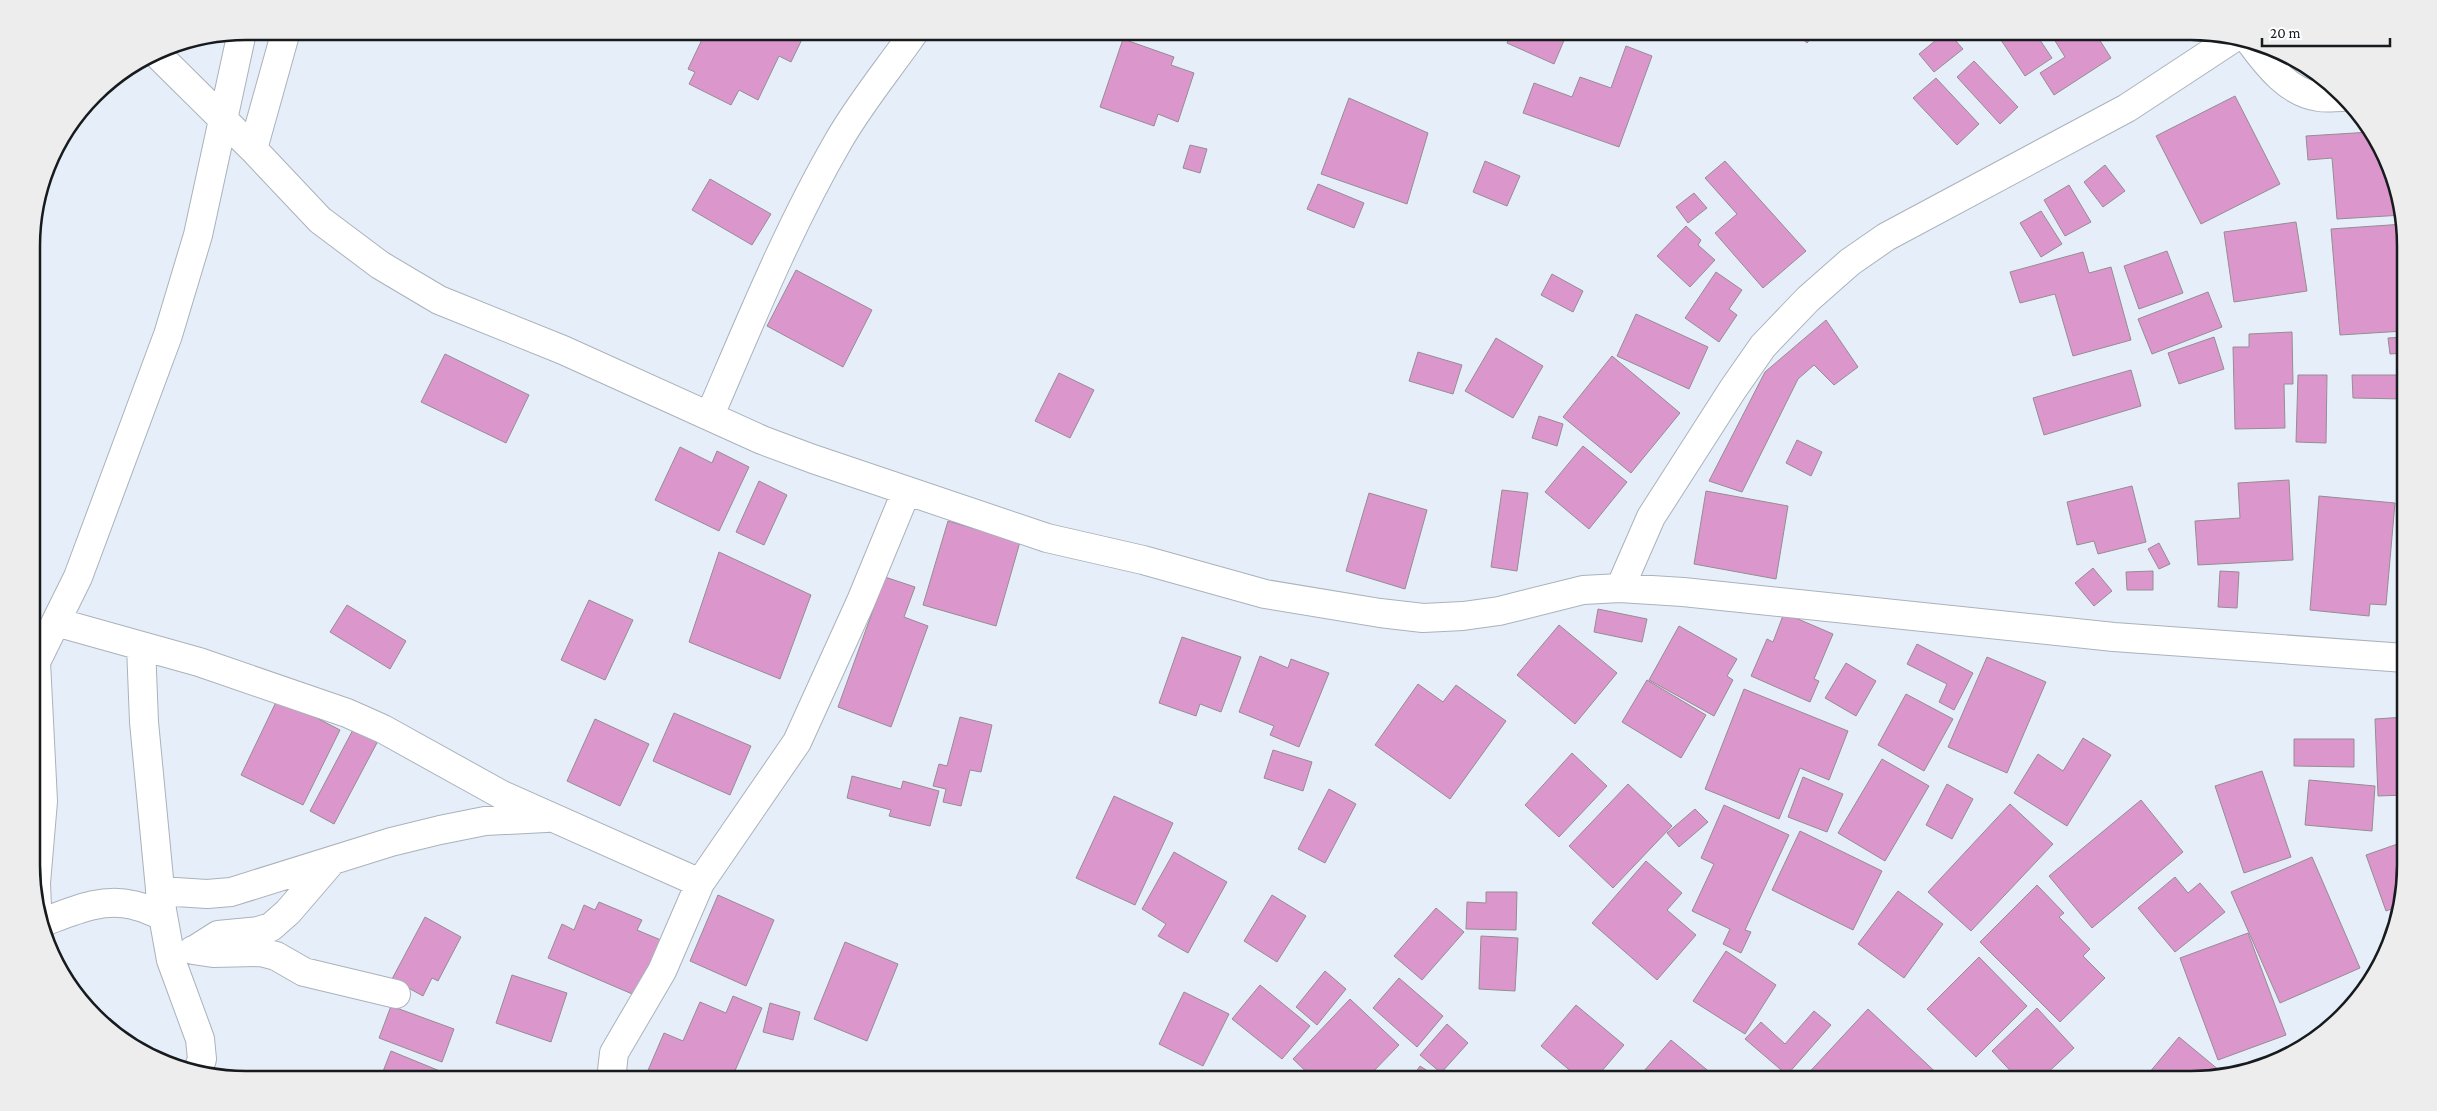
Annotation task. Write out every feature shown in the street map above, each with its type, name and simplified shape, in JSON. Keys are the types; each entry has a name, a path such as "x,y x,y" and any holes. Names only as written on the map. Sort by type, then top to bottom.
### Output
{"street":[{"path":"40,653 78,577 168,335 198,234 240,40"},
{"path":"253,149 283,40"},
{"path":"710,415 768,278 810,192 840,138 909,40"},
{"path":"1620,588 1651,517 1733,388 1763,346 1808,299 1850,262 1886,237 2127,108 2227,43"},
{"path":"2258,51 2267,64 2291,86 2318,97 2334,97"},
{"path":"161,58 253,149 320,220 380,265 439,300 563,350 762,440 906,492 1046,538 1143,560 1265,594 1422,618 1463,616 1500,611 1583,590 1620,588 1683,592 2114,636 2397,657"},
{"path":"612,1071 614,1053 662,971 700,883 797,742 861,601 906,492"},
{"path":"56,622 199,662 347,714 383,729 487,787 551,818 700,883"},
{"path":"141,646 144,722 161,903 182,955 200,1039 202,1059 200,1066"},
{"path":"40,755 43,800 40,836"},
{"path":"48,920 80,908 106,902 133,905 161,903 207,894 231,892 391,842 440,830 485,821 551,818"},
{"path":"182,955 218,935 258,931 271,927 288,912 331,862"},
{"path":"182,955 261,952 276,956 304,972 396,994"}],"building":[{"path":"702,40 802,40 791,62 779,56 758,100 739,90 731,105 689,84 695,72 688,69"},
{"path":"1123,40 1174,57 1171,65 1194,73 1178,122 1158,114 1154,126 1100,107"},
{"path":"1508,40 1564,40 1554,64 1507,43"},
{"path":"1936,40 1955,40 1963,49 1934,72 1919,54"},
{"path":"2001,40 2040,40 2052,58 2025,76"},
{"path":"2055,40 2100,40 2111,58 2054,95 2040,73 2065,57"},
{"path":"1626,46 1652,56 1619,147 1523,113 1534,83 1572,97 1580,77 1611,88"},
{"path":"1974,61 2018,107 2000,124 1957,77"},
{"path":"1936,78 1979,124 1957,145 1913,98"},
{"path":"2235,96 2280,184 2201,224 2156,136"},
{"path":"1349,98 1428,133 1407,204 1321,174"},
{"path":"2362,133 2381,167 2390,193 2394,216 2337,219 2332,158 2308,160 2306,136"},
{"path":"1190,145 1207,149 1200,173 1183,168"},
{"path":"1485,161 1520,176 1507,206 1473,192"},
{"path":"1725,161 1806,251 1763,288 1715,233 1737,214 1705,178"},
{"path":"2105,165 2125,191 2103,207 2084,182"},
{"path":"710,179 771,214 752,245 692,210"},
{"path":"1318,184 1364,203 1354,228 1307,209"},
{"path":"2069,185 2091,222 2065,236 2044,200"},
{"path":"1694,193 1707,208 1688,223 1676,207"},
{"path":"2041,211 2062,244 2041,257 2020,223"},
{"path":"2296,222 2307,291 2234,302 2224,232"},
{"path":"2396,225 2397,331 2340,335 2331,229"},
{"path":"1686,226 1701,240 1698,245 1715,260 1690,287 1657,256"},
{"path":"2167,251 2183,293 2139,309 2124,266"},
{"path":"2083,252 2089,273 2111,267 2131,340 2073,356 2055,294 2020,303 2010,272"},
{"path":"796,270 872,310 843,367 767,326"},
{"path":"1716,272 1742,290 1729,309 1737,315 1719,342 1685,318"},
{"path":"1552,274 1583,291 1573,312 1541,295"},
{"path":"2208,292 2222,327 2152,354 2138,319"},
{"path":"1636,314 1708,347 1689,389 1617,356"},
{"path":"1826,320 1858,367 1834,385 1814,365 1798,379 1742,492 1709,481 1765,372"},
{"path":"2292,332 2293,384 2284,384 2285,428 2235,429 2233,347 2249,347 2249,334"},
{"path":"2214,337 2224,369 2179,384 2168,353"},
{"path":"2397,337 2397,354 2390,354 2388,338"},
{"path":"1496,338 1543,366 1513,418 1465,391"},
{"path":"1418,352 1462,365 1453,394 1409,381"},
{"path":"445,354 529,395 506,443 421,402"},
{"path":"1612,356 1680,413 1631,473 1563,417"},
{"path":"2131,370 2141,406 2044,435 2033,398"},
{"path":"1059,373 1094,390 1070,438 1035,421"},
{"path":"2298,375 2327,375 2326,443 2296,442"},
{"path":"2352,375 2397,375 2397,399 2353,398"},
{"path":"1539,416 1563,424 1557,446 1532,438"},
{"path":"1797,440 1822,452 1811,476 1786,463"},
{"path":"1583,446 1627,482 1589,529 1545,492"},
{"path":"680,447 712,463 717,451 749,467 719,531 655,500"},
{"path":"2289,480 2293,560 2198,565 2195,521 2240,518 2238,483"},
{"path":"759,481 787,495 764,545 736,532"},
{"path":"2132,486 2146,542 2098,554 2094,541 2077,545 2067,502"},
{"path":"1502,490 1528,493 1517,571 1491,567"},
{"path":"1706,491 1788,506 1776,579 1694,564"},
{"path":"1369,493 1427,510 1405,589 1346,571"},
{"path":"2319,496 2395,503 2386,605 2370,604 2369,616 2310,610"},
{"path":"948,521 1020,542 996,626 923,605"},
{"path":"2159,543 2170,564 2159,569 2148,549"},
{"path":"719,552 811,595 780,679 689,642"},
{"path":"2093,568 2112,591 2094,606 2075,583"},
{"path":"2153,571 2153,590 2127,590 2126,572"},
{"path":"2220,571 2239,572 2237,608 2218,607"},
{"path":"885,577 915,587 904,617 928,626 891,727 838,707"},
{"path":"589,600 633,620 605,680 561,660"},
{"path":"347,605 406,641 390,669 330,632"},
{"path":"1598,609 1647,619 1642,642 1594,632"},
{"path":"1784,613 1833,634 1814,679 1819,681 1810,702 1751,676 1767,639 1773,642"},
{"path":"1559,625 1617,673 1575,724 1517,675"},
{"path":"1679,626 1737,659 1727,676 1733,680 1714,716 1649,680"},
{"path":"1182,637 1241,657 1221,712 1200,704 1196,716 1159,703"},
{"path":"1917,644 1973,673 1954,710 1939,702 1947,684 1907,664"},
{"path":"1260,656 1288,668 1291,659 1329,673 1299,747 1270,735 1274,726 1239,712"},
{"path":"1987,657 2046,682 2007,773 1948,747"},
{"path":"1846,663 1876,681 1856,716 1825,698"},
{"path":"1647,680 1706,715 1681,758 1622,722"},
{"path":"1418,684 1443,702 1456,685 1506,721 1450,799 1375,745"},
{"path":"1744,689 1848,731 1829,780 1800,768 1779,819 1705,789"},
{"path":"1906,694 1953,719 1924,771 1878,745"},
{"path":"278,698 340,730 303,805 241,775"},
{"path":"674,713 751,746 730,795 653,761"},
{"path":"960,717 992,725 981,772 970,770 961,806 943,802 946,789 933,786 939,764 947,766"},
{"path":"2397,718 2397,795 2378,796 2375,719"},
{"path":"595,719 649,744 620,806 567,781"},
{"path":"355,726 379,739 334,824 310,811"},
{"path":"2083,738 2111,755 2067,826 2014,793 2038,754 2063,771"},
{"path":"2294,739 2354,739 2354,767 2294,766"},
{"path":"1273,750 1312,762 1303,791 1264,778"},
{"path":"1572,753 1607,786 1559,837 1525,805"},
{"path":"1882,759 1929,786 1885,861 1838,833"},
{"path":"2262,771 2291,857 2244,873 2215,786"},
{"path":"852,776 901,789 903,781 939,791 930,826 889,816 891,810 847,798"},
{"path":"1803,777 1843,794 1827,832 1788,817"},
{"path":"2309,780 2375,786 2372,831 2305,825"},
{"path":"1628,784 1672,826 1613,888 1569,846"},
{"path":"1947,784 1973,799 1952,839 1926,825"},
{"path":"1329,789 1356,804 1325,863 1298,849"},
{"path":"1114,796 1173,823 1135,905 1076,878"},
{"path":"2141,800 2183,852 2092,928 2049,876"},
{"path":"2010,804 2053,844 1971,931 1928,892"},
{"path":"1724,805 1789,835 1745,930 1751,932 1741,953 1723,944 1730,929 1692,911 1714,864 1701,858"},
{"path":"1695,809 1708,822 1679,847 1667,833"},
{"path":"1800,831 1882,871 1853,930 1772,890"},
{"path":"2397,844 2397,878 2392,909 2386,911 2366,855"},
{"path":"1174,852 1227,882 1188,953 1158,936 1166,924 1142,909"},
{"path":"2312,857 2360,968 2280,1003 2231,892"},
{"path":"1646,861 1682,893 1667,910 1696,935 1657,980 1592,923"},
{"path":"2175,877 2188,893 2200,883 2225,912 2175,952 2138,908"},
{"path":"2037,885 2064,913 2059,917 2090,949 2083,956 2105,978 2060,1022 1980,942"},
{"path":"1898,891 1943,924 1904,978 1858,944"},
{"path":"1486,892 1517,892 1516,930 1466,929 1467,902 1486,903"},
{"path":"718,895 774,920 746,986 690,961"},
{"path":"1272,895 1306,916 1277,962 1244,941"},
{"path":"599,902 642,920 637,930 668,943 644,999 548,958 562,924 574,930 584,905 595,910"},
{"path":"1436,908 1464,932 1422,980 1394,956"},
{"path":"425,917 461,937 438,981 432,978 423,996 392,979"},
{"path":"2248,933 2286,1035 2218,1060 2180,958"},
{"path":"1481,936 1518,938 1515,991 1479,989"},
{"path":"845,942 898,964 867,1041 814,1019"},
{"path":"1726,951 1776,985 1745,1034 1693,1001"},
{"path":"1979,957 2027,1006 1976,1057 1927,1009"},
{"path":"1325,971 1346,989 1317,1025 1296,1007"},
{"path":"512,975 567,993 551,1042 496,1023"},
{"path":"1399,978 1443,1016 1417,1047 1373,1008"},
{"path":"1260,985 1310,1026 1282,1059 1232,1019"},
{"path":"1184,992 1229,1014 1203,1066 1159,1044"},
{"path":"733,996 762,1008 735,1071 648,1071 664,1033 683,1041 700,1002 726,1013"},
{"path":"1350,999 1399,1045 1374,1071 1306,1071 1293,1059"},
{"path":"770,1003 800,1012 793,1040 763,1032"},
{"path":"1576,1005 1624,1045 1602,1071 1571,1071 1541,1046"},
{"path":"391,1006 454,1029 442,1062 379,1038"},
{"path":"2037,1008 2074,1048 2050,1071 2011,1071 1992,1051"},
{"path":"1868,1009 1934,1071 1810,1071"},
{"path":"1814,1011 1831,1025 1791,1071 1782,1071 1745,1039 1761,1022 1785,1044"},
{"path":"1447,1024 1468,1043 1443,1071 1439,1071 1420,1055"},
{"path":"2179,1037 2218,1069 2204,1071 2151,1071"},
{"path":"1671,1040 1708,1071 1644,1071"},
{"path":"391,1051 440,1071 383,1071"},
{"path":"1420,1066 1428,1071 1417,1071"}]}
